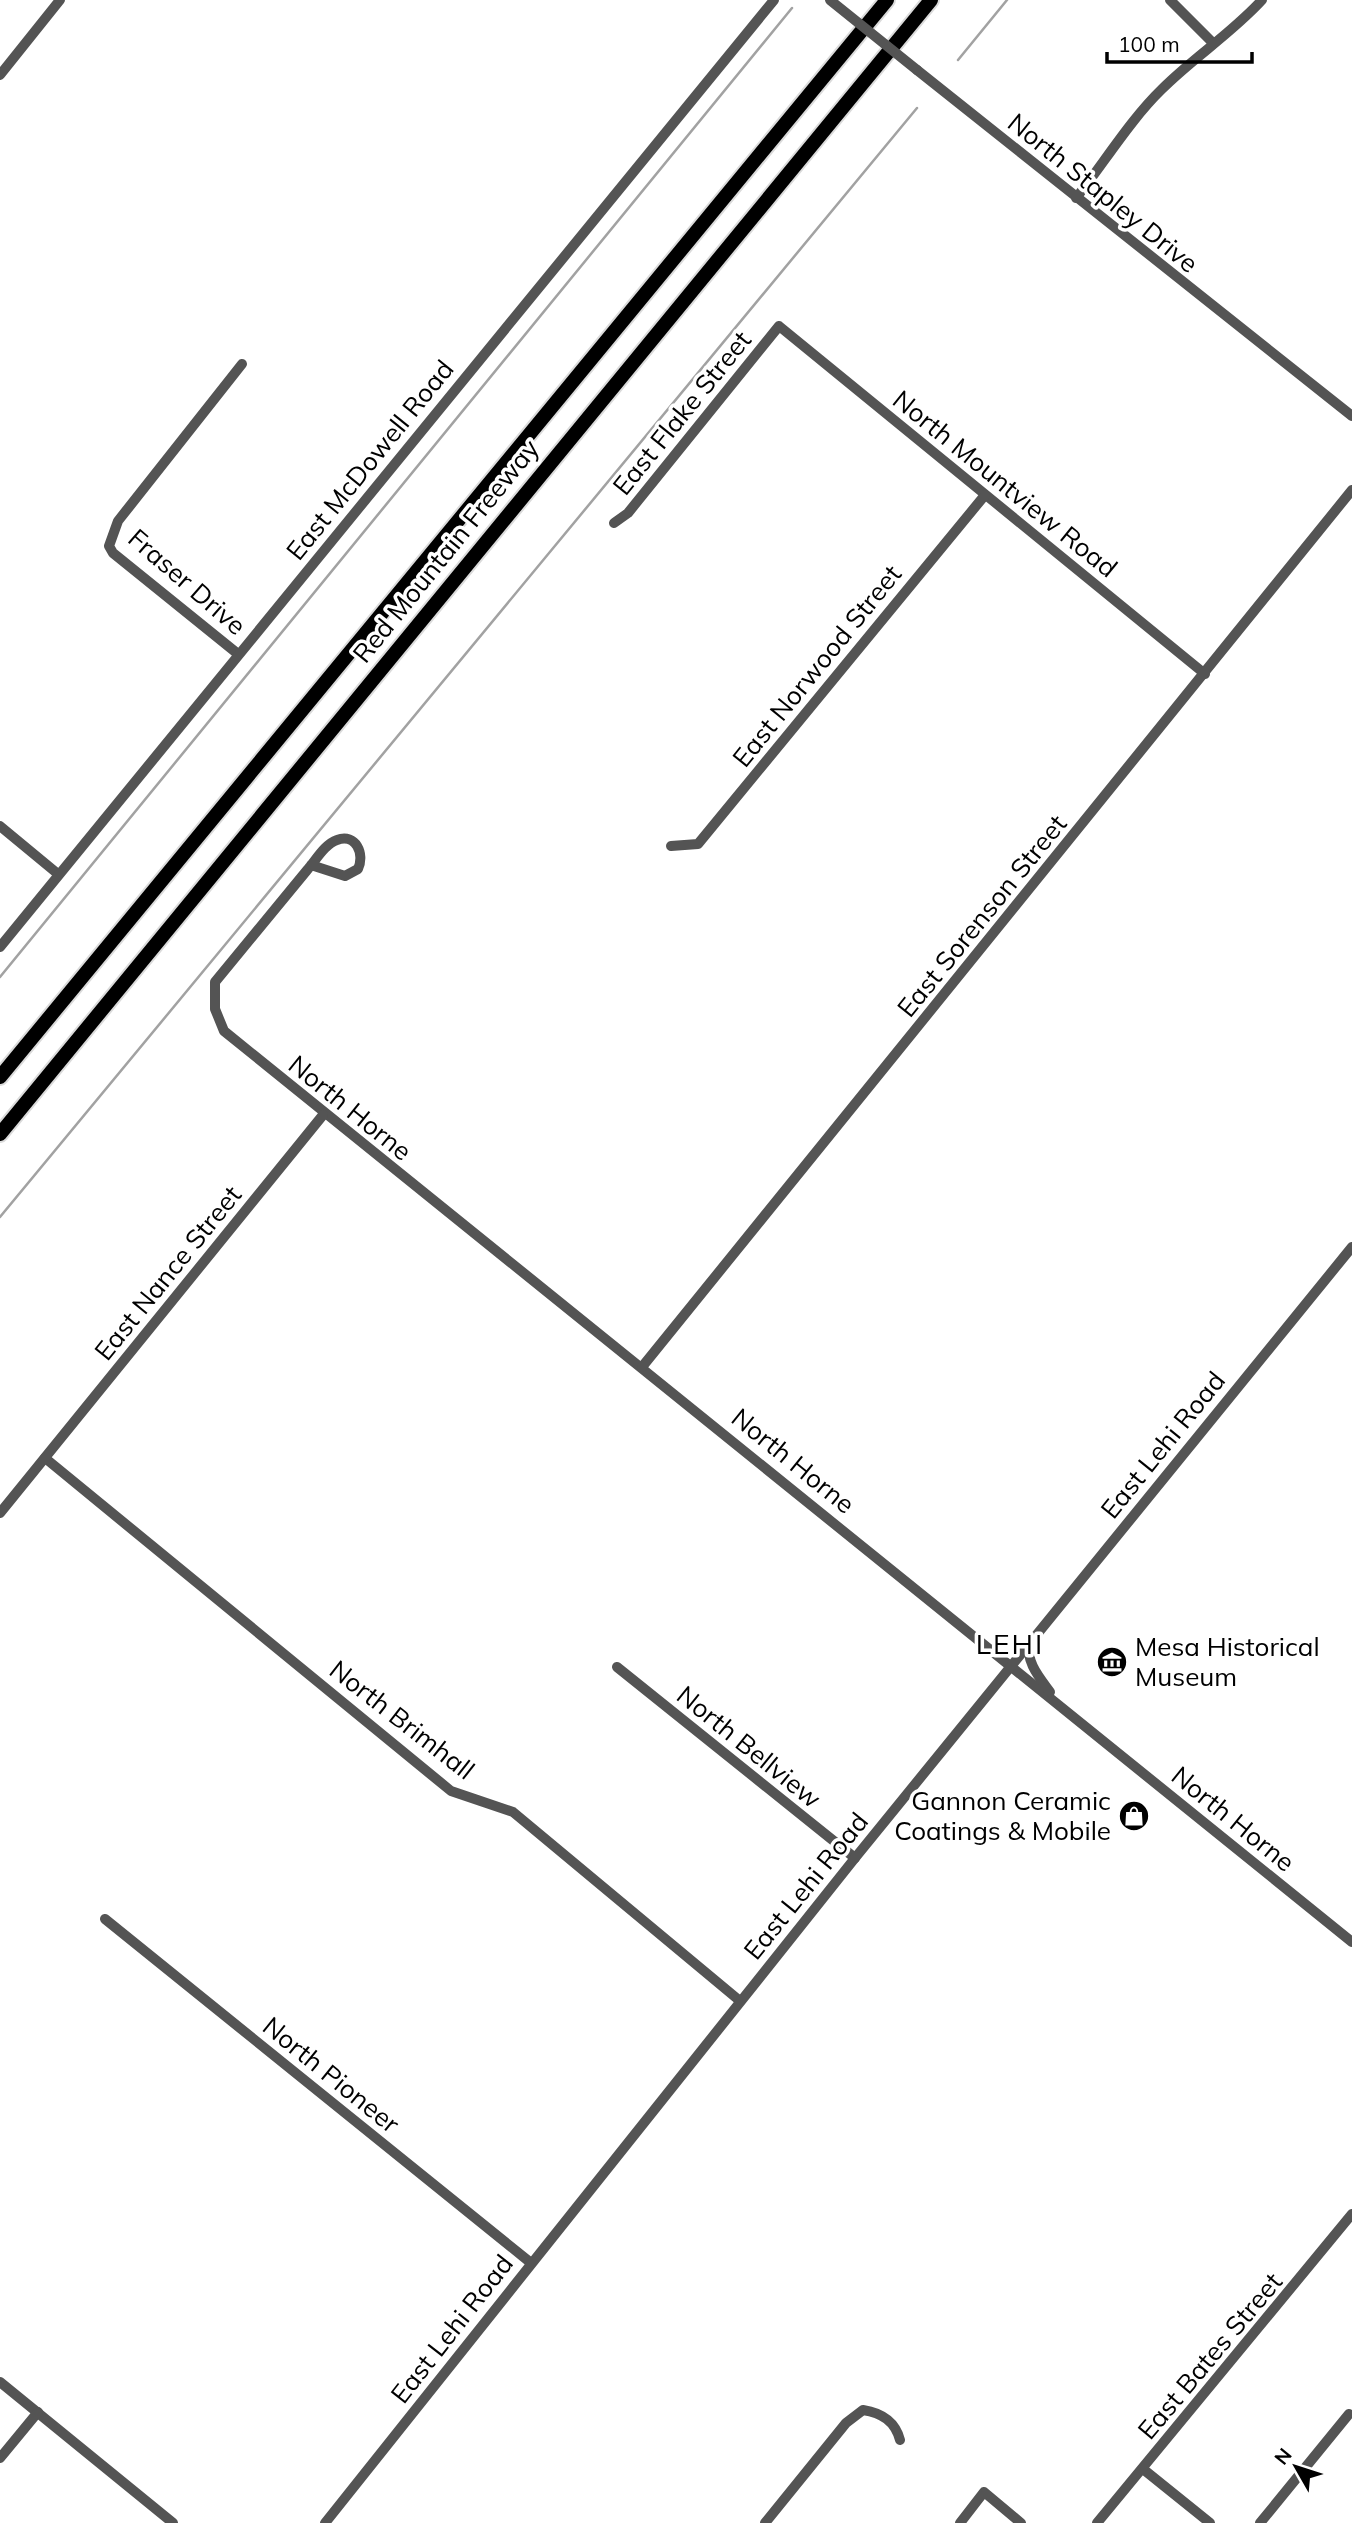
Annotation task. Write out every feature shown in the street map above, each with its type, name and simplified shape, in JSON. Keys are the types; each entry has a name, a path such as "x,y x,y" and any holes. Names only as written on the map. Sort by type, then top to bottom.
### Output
{"highway":[{"name":"Red Mountain Freeway","path":"0,1077 887,0"},
{"name":"Red Mountain Freeway","path":"0,1134 931,0"}],"street":[{"path":"0,75 60,0"},
{"name":"East McDowell Road","path":"0,947 774,0"},
{"name":"North Stapley Drive","path":"830,0 1352,416"},
{"path":"1170,0 1213,43"},
{"path":"1076,198 1160,91 1213,43 1230,32 1262,0"},
{"name":"North Mountview Road","path":"779,326 1205,674"},
{"name":"East Flake Street","path":"614,523 628,513 779,326"},
{"name":"Fraser Drive","path":"239,654 113,553 109,541 118,521 242,364"},
{"name":"East Sorenson Street","path":"642,1367 1352,491"},
{"name":"East Norwood Street","path":"671,846 698,844 985,495"},
{"path":"0,826 58,874"},
{"path":"338,839 353,842 361,855 358,869 345,876 311,865 329,844 338,839"},
{"name":"North Horne","path":"311,865 215,982 215,1009 224,1031 323,1115 642,1367 1352,1942"},
{"name":"East Nance Street","path":"0,1513 323,1115"},
{"name":"East Lehi Road","path":"325,2523 855,1858 1352,1248"},
{"name":"North Brimhall","path":"45,1458 451,1791 513,1812 740,2001"},
{"path":"1031,1640 1028,1653 1034,1669 1069,1712"},
{"name":"North Bellview","path":"617,1667 855,1858"},
{"name":"North Pioneer","path":"105,1919 531,2263"},
{"name":"East Bates Street","path":"1097,2523 1352,2214"},
{"path":"0,2382 173,2523"},
{"path":"765,2523 846,2423 863,2410 874,2412 897,2427 900,2440"},
{"path":"0,2458 38,2413"},
{"path":"1260,2523 1349,2414"},
{"path":"1143,2469 1210,2523"},
{"path":"962,2521 984,2492 1021,2523"}],"waterway":[{"path":"958,60 1007,0"},
{"path":"0,977 792,8"},
{"path":"0,1217 917,108"}],"place":[{"name":"Mesa Historical Museum","path":"1112,1662"},
{"name":"Gannon Ceramic Coatings & Mobile","path":"1134,1816"}],"district":[{"name":"LEHI","path":"1010,1644"}]}
